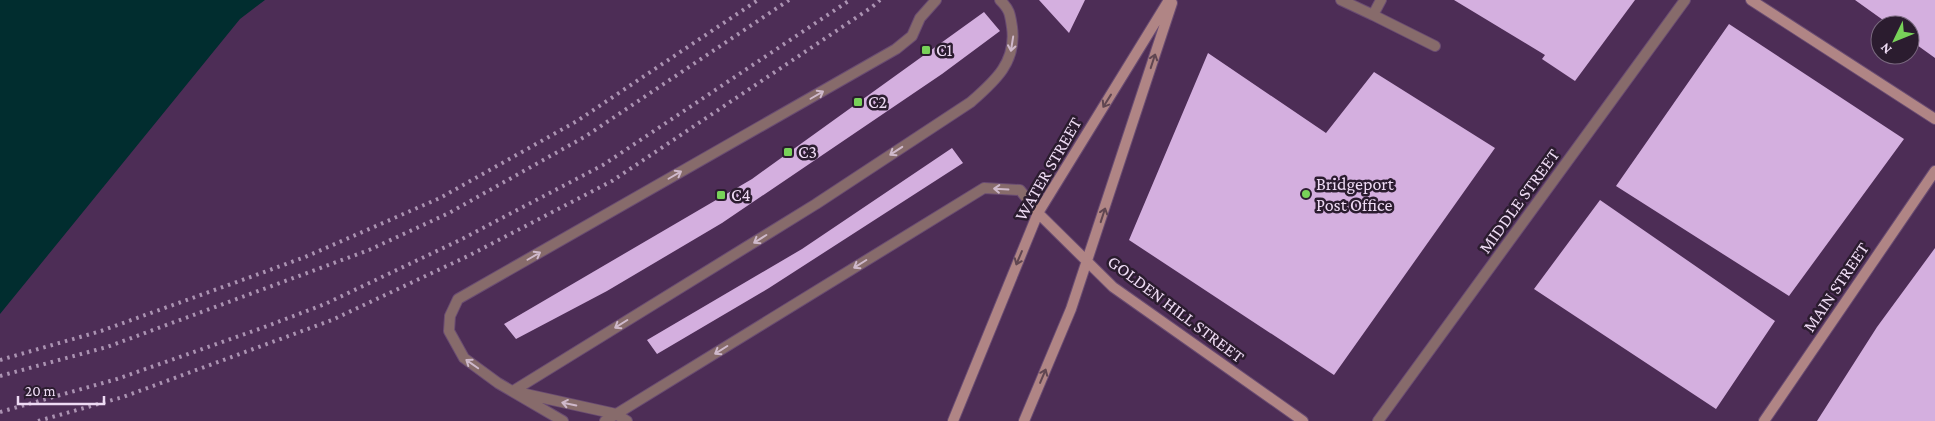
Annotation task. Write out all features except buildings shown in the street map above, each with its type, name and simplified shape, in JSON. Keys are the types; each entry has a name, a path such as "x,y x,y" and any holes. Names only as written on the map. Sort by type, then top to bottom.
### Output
{"main road":[{"name":"WATER STREET","path":"953,421 1038,213 1169,0"},
{"path":"1024,421 1071,309 1088,262 1173,0"},
{"path":"1751,0 1935,119"},
{"name":"MAIN STREET","path":"1764,421 1935,171"},
{"name":"GOLDEN HILL STREET","path":"1038,213 1113,287 1303,421"}],"street":[{"path":"562,421 512,391 464,358 449,331 450,316 458,300 896,49 912,36 920,18 936,0"},
{"path":"512,391 816,204 971,102 988,87 1008,63 1014,40 1010,10 1000,0"},
{"path":"1341,0 1435,46"},
{"path":"1374,15 1381,0"},
{"name":"MIDDLE STREET","path":"1378,421 1686,0"},
{"path":"605,421 984,188 1020,190 1038,213"},
{"path":"512,391 616,414 627,421"}],"shaded area":[{"path":"0,0 265,0 240,19 0,314"}],"railway":[{"path":"0,360 101,331 305,257 440,198 577,121 758,0"},
{"path":"0,376 107,347 369,250 449,213 586,136 789,0"},
{"path":"0,412 117,379 262,328 325,304 460,240 603,165 850,0"},
{"path":"38,421 123,397 332,320 468,256 612,181 880,0"}],"place":[{"name":"C1","path":"926,50"},
{"name":"C2","path":"858,102"},
{"name":"C3","path":"788,152"},
{"name":"Bridgeport Post Office","path":"1306,194"},
{"name":"C4","path":"721,195"}]}
